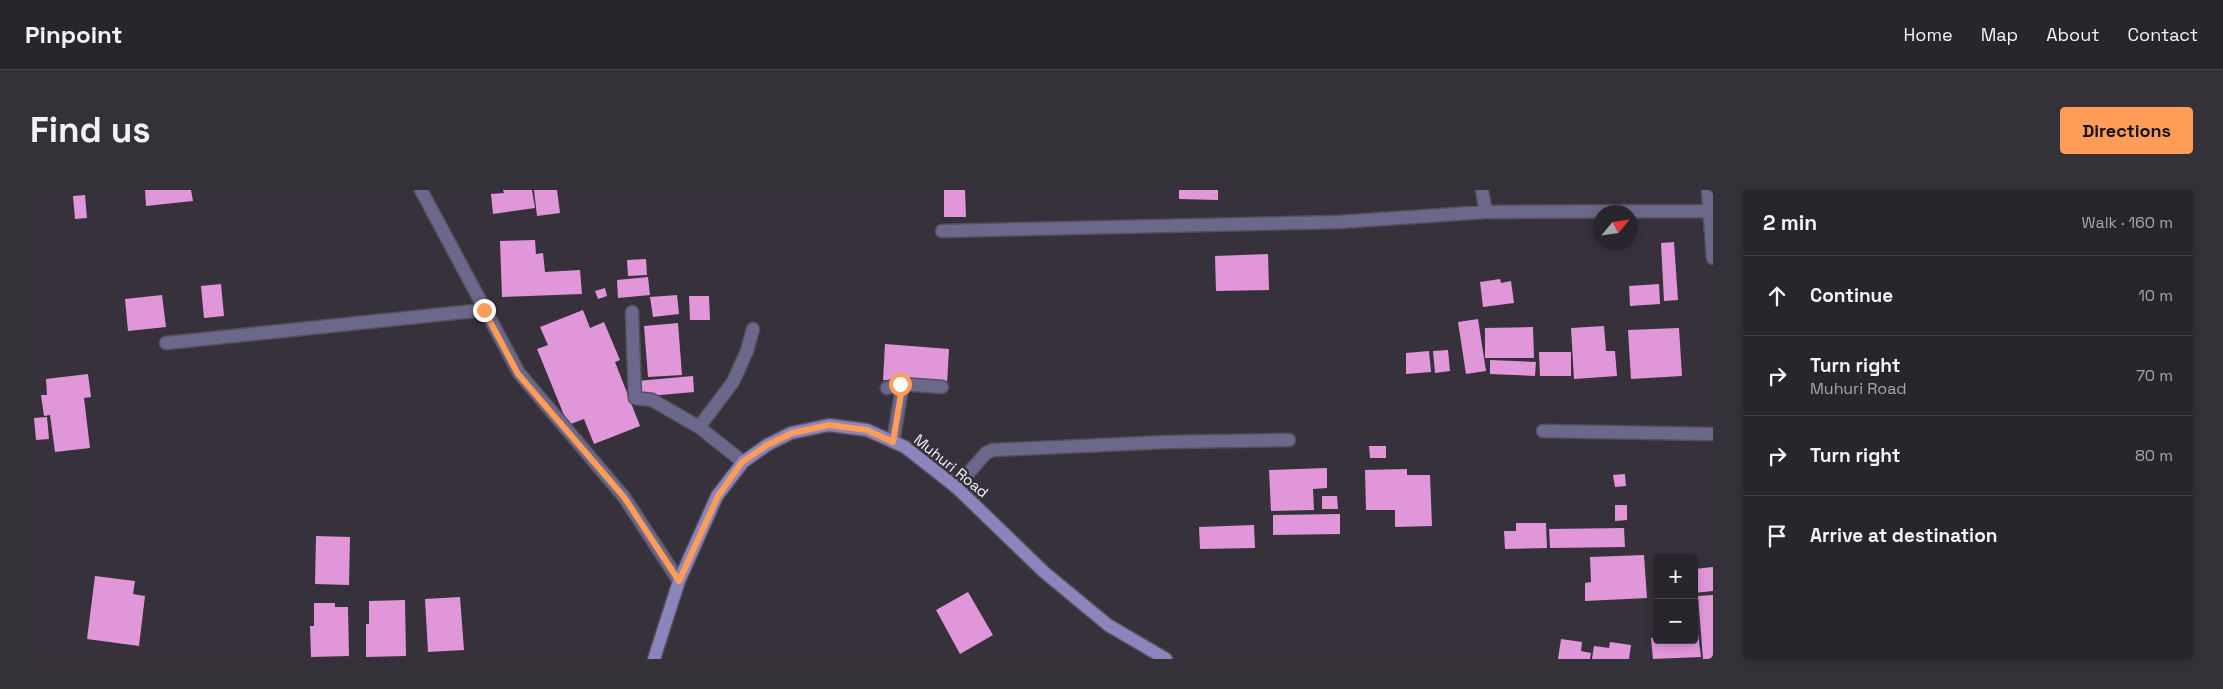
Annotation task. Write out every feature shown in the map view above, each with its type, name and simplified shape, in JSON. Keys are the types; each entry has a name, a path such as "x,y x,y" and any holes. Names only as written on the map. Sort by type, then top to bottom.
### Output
{"main road":[{"name":"Muhuri Road","path":"654,659 679,581 718,496 742,462 767,445 792,433 829,425 867,430 905,447 956,487 1044,572 1101,619 1166,659"}],"street":[{"path":"421,190 518,374 624,497 679,581"},
{"path":"1482,190 1486,212"},
{"path":"1708,190 1713,258"},
{"path":"942,231 1340,222 1486,212 1710,211"},
{"path":"166,343 484,310"},
{"path":"632,312 635,398 652,400 699,427 742,462"},
{"path":"699,427 733,382 747,351 753,329"},
{"path":"893,442 901,394 900,384"},
{"path":"887,388 900,384 942,387"},
{"path":"1543,431 1713,434"},
{"path":"956,487 986,453 993,450 1168,442 1289,440"}],"building":[{"path":"145,190 191,190 193,201 146,206"},
{"path":"503,190 532,190 535,208 493,214 491,194 504,193"},
{"path":"534,190 557,190 560,213 537,216"},
{"path":"944,190 965,190 966,217 944,217"},
{"path":"1179,190 1218,190 1218,200 1179,199"},
{"path":"85,195 87,218 75,219 73,196"},
{"path":"535,240 536,254 543,253 545,272 580,270 582,294 502,297 500,241"},
{"path":"1674,242 1678,300 1664,301 1661,243"},
{"path":"1268,254 1269,290 1216,291 1215,256"},
{"path":"646,259 647,275 628,276 627,260"},
{"path":"648,277 650,295 618,298 617,280"},
{"path":"1500,279 1501,283 1511,281 1514,303 1483,307 1480,282"},
{"path":"221,284 224,316 204,318 201,286"},
{"path":"1659,284 1660,304 1630,306 1629,286"},
{"path":"605,288 607,296 598,299 595,291"},
{"path":"162,295 166,327 128,331 125,299"},
{"path":"677,295 679,314 653,317 650,297"},
{"path":"689,296 709,296 710,320 690,320"},
{"path":"583,310 590,328 604,322 620,360 615,362 640,426 594,444 584,419 568,425 537,349 548,345 540,327"},
{"path":"1478,319 1486,371 1466,374 1458,322"},
{"path":"678,323 682,375 648,377 644,326"},
{"path":"1604,326 1606,351 1615,351 1617,376 1574,379 1571,328"},
{"path":"1533,327 1534,358 1485,358 1485,328"},
{"path":"1679,328 1682,376 1631,379 1628,330"},
{"path":"885,344 949,349 947,384 883,380"},
{"path":"1448,350 1450,371 1435,373 1433,351"},
{"path":"1429,351 1431,372 1406,374 1406,353"},
{"path":"1539,352 1571,352 1571,376 1540,376"},
{"path":"1490,360 1536,362 1535,376 1490,374"},
{"path":"88,374 91,397 84,398 90,448 55,452 50,415 44,416 41,395 47,395 46,379"},
{"path":"693,376 694,392 638,397 637,381"},
{"path":"47,417 49,439 36,440 34,418"},
{"path":"1369,446 1386,446 1386,458 1370,458"},
{"path":"1327,468 1327,488 1313,489 1314,510 1271,511 1269,470"},
{"path":"1407,469 1407,475 1430,475 1432,526 1395,527 1395,510 1366,510 1365,470"},
{"path":"1625,474 1626,486 1615,487 1613,475"},
{"path":"1322,496 1337,496 1338,509 1322,509"},
{"path":"1615,505 1627,505 1627,520 1615,521"},
{"path":"1340,514 1340,534 1273,535 1273,515"},
{"path":"1516,523 1546,523 1547,548 1505,549 1504,531 1516,531"},
{"path":"1254,525 1255,548 1200,549 1199,527"},
{"path":"1624,528 1625,547 1550,548 1549,529"},
{"path":"316,536 350,537 349,585 315,584"},
{"path":"1644,555 1647,598 1585,601 1585,583 1591,582 1590,557"},
{"path":"1713,567 1713,591 1698,593 1698,569"},
{"path":"95,576 135,581 133,594 145,596 139,646 87,639"},
{"path":"968,592 993,635 960,654 936,610"},
{"path":"1713,595 1713,659 1703,659 1698,596"},
{"path":"460,597 464,650 428,652 425,599"},
{"path":"405,600 406,656 366,657 366,624 369,624 369,601"},
{"path":"314,603 335,603 335,607 348,607 349,656 311,657 310,626 314,626"},
{"path":"1698,634 1701,657 1653,659 1651,638 1653,638 1653,644 1698,644"},
{"path":"1561,639 1582,642 1581,651 1591,653 1590,659 1558,659"},
{"path":"1610,642 1631,645 1629,659 1592,659 1594,646 1609,648"}],"route":[{"path":"484,310 518,374 624,497 679,581 718,496 742,462 767,445 792,433 829,425 867,430 893,442 901,394 900,384"}]}
